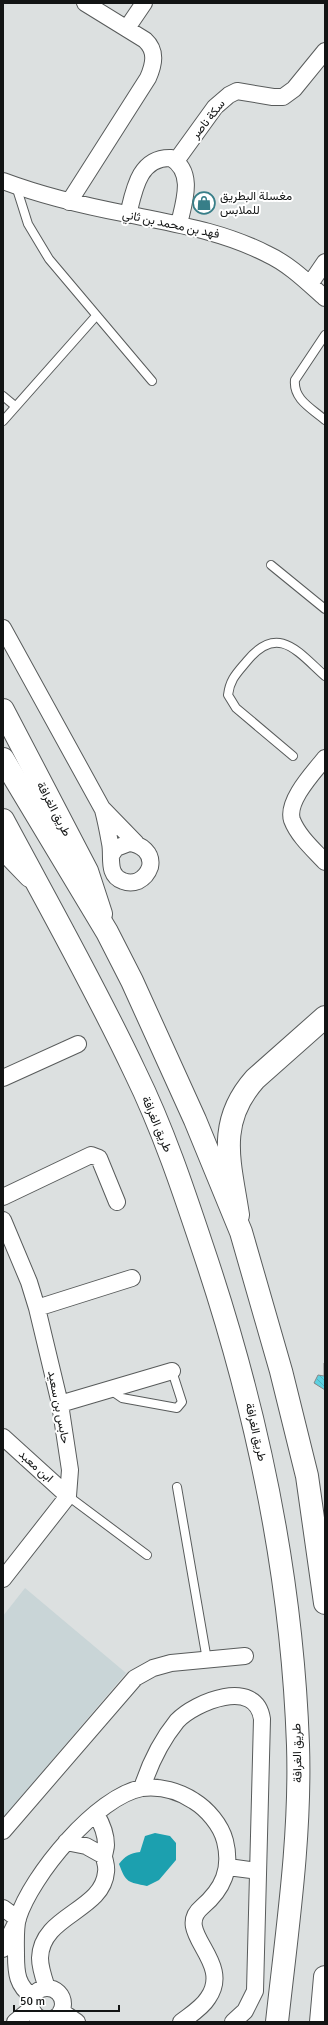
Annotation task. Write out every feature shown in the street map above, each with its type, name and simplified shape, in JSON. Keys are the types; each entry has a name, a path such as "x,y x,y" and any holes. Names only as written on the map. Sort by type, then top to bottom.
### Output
{"main road":[{"name":"طريق الغرافة","path":"3,710 87,870 107,932"},
{"name":"طريق الغرافة","path":"3,759 107,932 132,981 192,1113 241,1232 274,1343 307,1476 325,1604"},
{"name":"طريق الغرافة","path":"3,820 80,962 136,1074 170,1154 217,1291 248,1398 262,1455 287,1613 298,1746 294,1866 277,2022"},
{"name":"طريق الغرافة","path":"3,848 36,882"},
{"path":"268,1068 262,1069 260,1067 259,1061 261,1058 325,1000"},
{"path":"241,1232 230,1161 228,1132 231,1119 245,1091 268,1068 325,1017"},
{"path":"321,2022 325,1977"},
{"path":"270,2022 273,2004 282,1981"}],"street":[{"path":"69,202 151,70 154,57 151,46 145,40 85,3"},
{"path":"127,28 144,3"},
{"name":"سكة ناصر","path":"176,161 215,106 229,95 237,91 273,97 283,97 294,89 325,52"},
{"path":"128,215 136,183 143,171 157,160 171,158 183,168 186,183 179,224"},
{"name":"فهد بن محمد بن ثاني","path":"9,183 69,202 179,224 223,235 268,254 310,284 325,298"},
{"path":"310,284 325,262"},
{"path":"3,628 102,808 136,844 147,852 150,859 147,873 142,879 128,882 120,880 111,869 112,854 102,808"},
{"path":"325,758 304,784 293,804 292,819 298,831 325,862"},
{"path":"112,854 122,844 136,844"},
{"path":"3,1078 78,1044"},
{"path":"3,1197 91,1155 99,1158 117,1202"},
{"name":"حابس بن سعيد","path":"3,1220 29,1282 37,1308 60,1404 70,1470 68,1496"},
{"path":"37,1308 132,1278"},
{"path":"60,1404 172,1371"},
{"name":"ابن معبد","path":"3,1437 68,1496"},
{"path":"3,1579 68,1496"},
{"path":"3,1831 135,1678 153,1668 171,1663 245,1656"},
{"path":"142,1788 150,1762 160,1745 186,1712 202,1703 220,1698 241,1696 254,1702 258,1707 262,1719 255,1991 246,2011 233,2022"},
{"path":"3,1949 36,1881 66,1842 96,1814 124,1795 142,1788 164,1788 185,1795 204,1807 224,1838 228,1852 228,1867 224,1881 217,1893 199,1909 195,1917 193,1927 195,1936 213,1964 215,1976 213,1987 208,1998 181,2022"},
{"path":"47,1988 40,1958 46,1938 52,1929 96,1895 101,1888 106,1873 104,1856 106,1838 103,1826 96,1814"},
{"path":"66,1842 86,1846 104,1856"},
{"path":"228,1867 258,1871"},
{"path":"3,1908 18,1919"},
{"path":"18,1919 16,1972 21,1986 38,2014"},
{"path":"15,2022 38,2014 55,2018 61,2011 62,2006 60,1995 52,1989 47,1988 38,1990 38,2014"},
{"path":"61,2011 77,2022"}],"lane":[{"path":"9,183 34,236 49,259 152,381"},
{"path":"3,421 96,316"},
{"path":"325,335 294,380 294,388 297,396 325,420"},
{"path":"3,396 15,406"},
{"path":"271,565 325,609"},
{"path":"293,756 236,708 228,695 230,682 257,649 267,643 281,642 295,650 325,676"},
{"path":"109,1390 122,1398 177,1408 182,1402 172,1371"},
{"path":"177,1487 207,1660"},
{"path":"68,1496 147,1555"}],"shaded area":[{"path":"25,1588 126,1673 3,1818 3,1616"}],"water":[{"path":"155,1833 170,1836 176,1843 176,1860 159,1880 147,1886 128,1881 119,1864 128,1855 140,1852 145,1836"}],"building":[{"path":"324,1363 325,1390 314,1383 318,1375 324,1376"}],"place":[{"name":"مغسلة البطريق للملابس","path":"204,203"}]}
